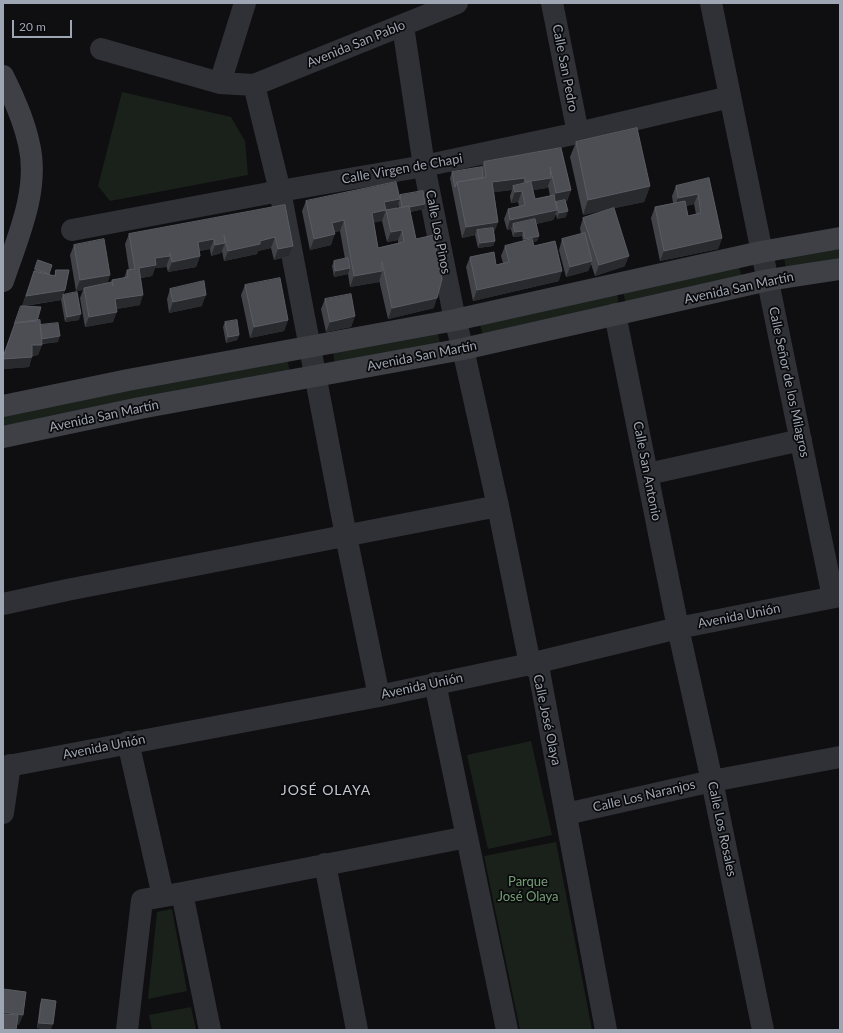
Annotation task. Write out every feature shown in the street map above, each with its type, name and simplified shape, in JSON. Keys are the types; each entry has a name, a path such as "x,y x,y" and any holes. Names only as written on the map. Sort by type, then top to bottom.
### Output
{"main road":[{"path":"3,76 18,108 30,146 32,166 29,199 3,281"},
{"path":"3,406 128,380 455,320 761,252 840,238"},
{"name":"Avenida San Martín","path":"3,437 140,408 464,349 768,280 840,269"}],"street":[{"path":"220,83 245,3"},
{"name":"Calle San Pedro","path":"552,3 578,133"},
{"name":"Calle Señor de los Milagros","path":"711,3 761,252 837,597"},
{"name":"Avenida San Pablo","path":"254,85 403,26 445,5"},
{"name":"Calle Los Pinos","path":"403,26 424,166 455,320"},
{"path":"101,49 220,83 254,85 280,191 346,536 379,696"},
{"name":"Calle Virgen de Chapi","path":"72,230 424,166 578,133 730,97"},
{"name":"Calle San Antonio","path":"615,314 678,628"},
{"name":"Calle José Olaya","path":"455,320 464,349 530,664 539,671 606,1030"},
{"path":"648,474 802,440"},
{"path":"3,604 67,590 498,506"},
{"name":"Avenida Unión","path":"7,766 128,742 379,696 530,664 678,628 837,597"},
{"name":"Calle Los Rosales","path":"678,628 712,781 763,1030"},
{"path":"435,683 507,1030"},
{"path":"128,742 210,1030"},
{"name":"Calle Los Naranjos","path":"566,814 712,781 840,757"},
{"path":"3,813 7,766"},
{"path":"127,1030 142,900 467,837"},
{"path":"325,864 357,1030"}],"green space":[{"path":"122,92 231,117 245,141 248,175 110,201 98,186"},
{"path":"840,247 840,258 786,268 784,258"},
{"path":"739,266 742,278 626,304 623,292"},
{"path":"617,293 619,305 483,336 480,324"},
{"path":"438,332 440,345 335,365 333,352"},
{"path":"287,359 290,372 3,427 3,416"},
{"path":"531,741 552,835 488,849 467,755"},
{"name":"Parque José Olaya","path":"556,842 592,1030 520,1030 484,856"},
{"path":"172,909 187,991 148,999 157,912"},
{"path":"191,1007 196,1030 152,1030 149,1015"}],"building":[{"path":"637,128 650,186 588,200 576,142"},
{"path":"561,148 571,190 556,193 550,167 551,178 525,182 525,178 492,182 498,222 466,227 457,182 486,177 484,162"},
{"path":"482,167 483,178 457,182 455,187 452,172"},
{"path":"709,178 722,238 664,251 655,207 685,201 688,216 701,213 698,194 678,198 676,186"},
{"path":"396,182 400,199 384,202 386,210 409,206 416,239 434,235 442,279 437,298 392,308 382,262 382,271 354,276 344,220 332,223 335,234 314,239 306,201","holes":["386,210 391,232 402,230 404,242 378,248 372,213"]},
{"path":"531,182 535,199 554,195 557,210 510,220 508,209 525,205 522,191 515,192 513,186"},
{"path":"423,191 425,204 402,207 400,195"},
{"path":"565,200 568,211 559,213 556,202"},
{"path":"285,205 293,246 278,249 275,237 260,241 260,244 228,251 224,235 225,243 215,245 214,239 198,242 200,256 172,262 170,253 170,256 155,258 156,265 139,268 143,295 115,299 117,312 89,317 84,288 112,282 113,286 112,280 128,277 127,270 135,269 129,234"},
{"path":"614,208 629,256 599,265 583,218"},
{"path":"535,219 539,236 525,239 523,231 515,232 513,224"},
{"path":"493,228 495,241 480,243 477,230"},
{"path":"585,233 592,261 570,267 562,239"},
{"path":"104,239 110,275 80,280 74,245"},
{"path":"532,239 534,246 555,241 562,271 477,290 470,257 494,252 496,265 509,262 505,246"},
{"path":"348,258 350,268 335,271 334,261"},
{"path":"38,260 52,265 49,274 35,269"},
{"path":"56,270 69,270 65,290 26,296 34,271 55,276"},
{"path":"280,278 288,320 254,327 245,285"},
{"path":"204,281 206,295 173,302 170,289"},
{"path":"77,292 81,314 67,317 63,295"},
{"path":"351,294 355,316 330,322 325,299"},
{"path":"21,306 41,307 37,321 15,323"},
{"path":"40,320 42,345 32,345 32,357 3,359 15,323"},
{"path":"237,320 239,335 228,337 225,322"},
{"path":"58,323 60,336 42,339 40,325"},
{"path":"3,989 26,992 23,1015 3,1012"},
{"path":"42,999 56,1001 53,1024 39,1023"},
{"path":"3,1014 18,1015 16,1030 3,1030"}],"district":[{"name":"JOSÉ OLAYA","path":"326,790"}]}
